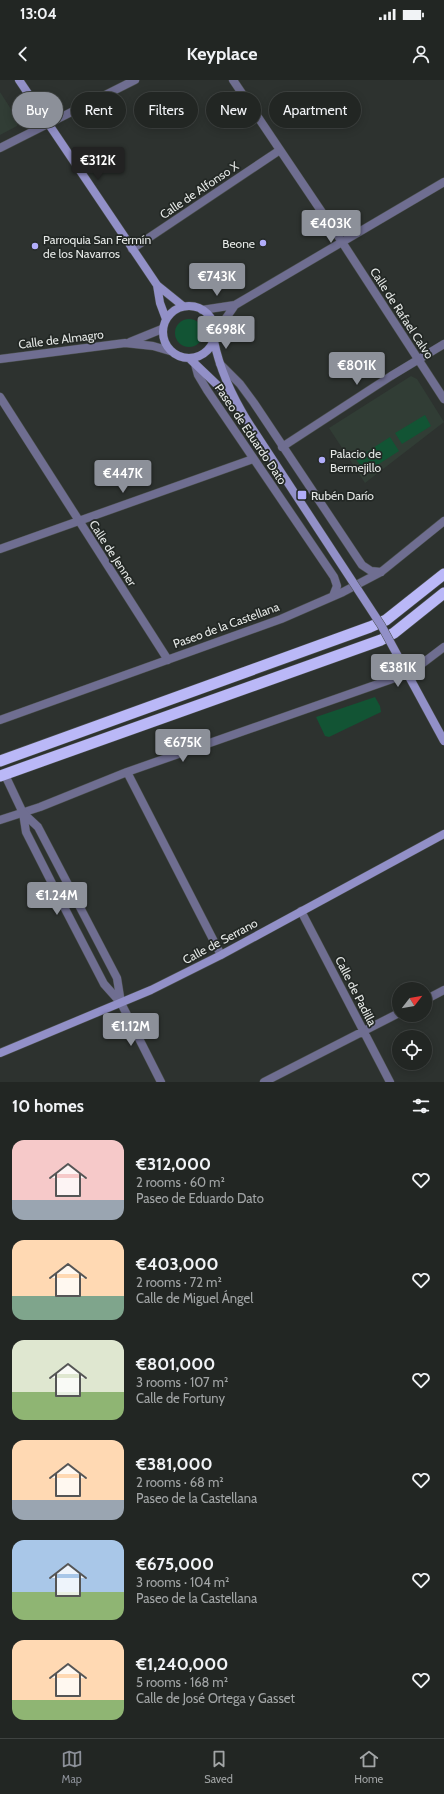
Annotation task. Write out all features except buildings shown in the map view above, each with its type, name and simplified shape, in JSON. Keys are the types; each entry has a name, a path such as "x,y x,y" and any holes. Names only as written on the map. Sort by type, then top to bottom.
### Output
{"highway":[{"path":"0,762 370,627 386,620 444,574"},
{"path":"2,772 381,640 394,633 444,593"}],"main road":[{"path":"19,80 27,92"},
{"path":"51,128 157,285 183,306"},
{"path":"157,285 160,303 166,319"},
{"path":"183,306 193,306 202,310 211,318 214,325 214,337 210,348 203,355 192,361 179,357 170,351 163,340 162,329 166,319 173,311 183,306"},
{"name":"Paseo de Eduardo Dato","path":"214,337 218,363 237,405"},
{"name":"Paseo de Eduardo Dato","path":"192,361 237,405"},
{"path":"237,405 381,625 444,741"},
{"name":"Calle de Serrano","path":"0,1053 151,990 221,955 444,834"}],"street":[{"path":"63,116 135,80"},
{"name":"Calle de Rafael Calvo","path":"233,80 342,242 444,399"},
{"path":"0,148 38,128"},
{"name":"Calle de Alfonso X","path":"132,249 280,150"},
{"path":"202,310 235,304 444,182"},
{"path":"214,337 235,304"},
{"name":"Calle de Almagro","path":"126,343 162,329"},
{"name":"Calle de Almagro","path":"0,358 126,343 153,346 170,351"},
{"path":"282,447 444,344"},
{"name":"Paseo de Eduardo Dato","path":"192,361 202,382 334,577 337,586 333,596"},
{"name":"Paseo de Eduardo Dato","path":"218,363 240,384 254,403 362,565 371,571 381,572"},
{"name":"Calle de Jenner","path":"1,402 79,520 168,660"},
{"path":"0,549 253,459"},
{"name":"Paseo de la Castellana","path":"0,720 281,619 333,596 381,572 444,521"},
{"path":"0,820 23,813 127,772 395,678 415,669 444,646"},
{"path":"2,772 23,813 26,832 62,905 104,984 121,1003 161,1082"},
{"path":"127,772 221,955"},
{"path":"23,813 38,827 117,978 121,1003"},
{"name":"Calle de Padilla","path":"301,912 390,1082"},
{"path":"432,996 444,990"},
{"path":"264,1082 392,1017"}],"shaded area":[{"path":"0,92 12,111 12,128 13,128 0,135"},
{"path":"411,376 417,379 444,422 365,483 329,428"}],"green space":[{"path":"189,319 199,323 203,333 199,343 189,347 179,343 175,333 179,323"},
{"path":"425,415 431,426 402,444 395,433"},
{"path":"390,437 399,451 365,473 356,459"},
{"path":"375,697 380,706 381,712 329,737 325,736 316,717"}],"place":[{"name":"Beone","path":"263,243"},
{"name":"Parroquia San Fermín de los Navarros","path":"35,246"},
{"name":"Palacio de Bermejillo","path":"322,460"},
{"name":"Rubén Darío","path":"302,495"}]}
